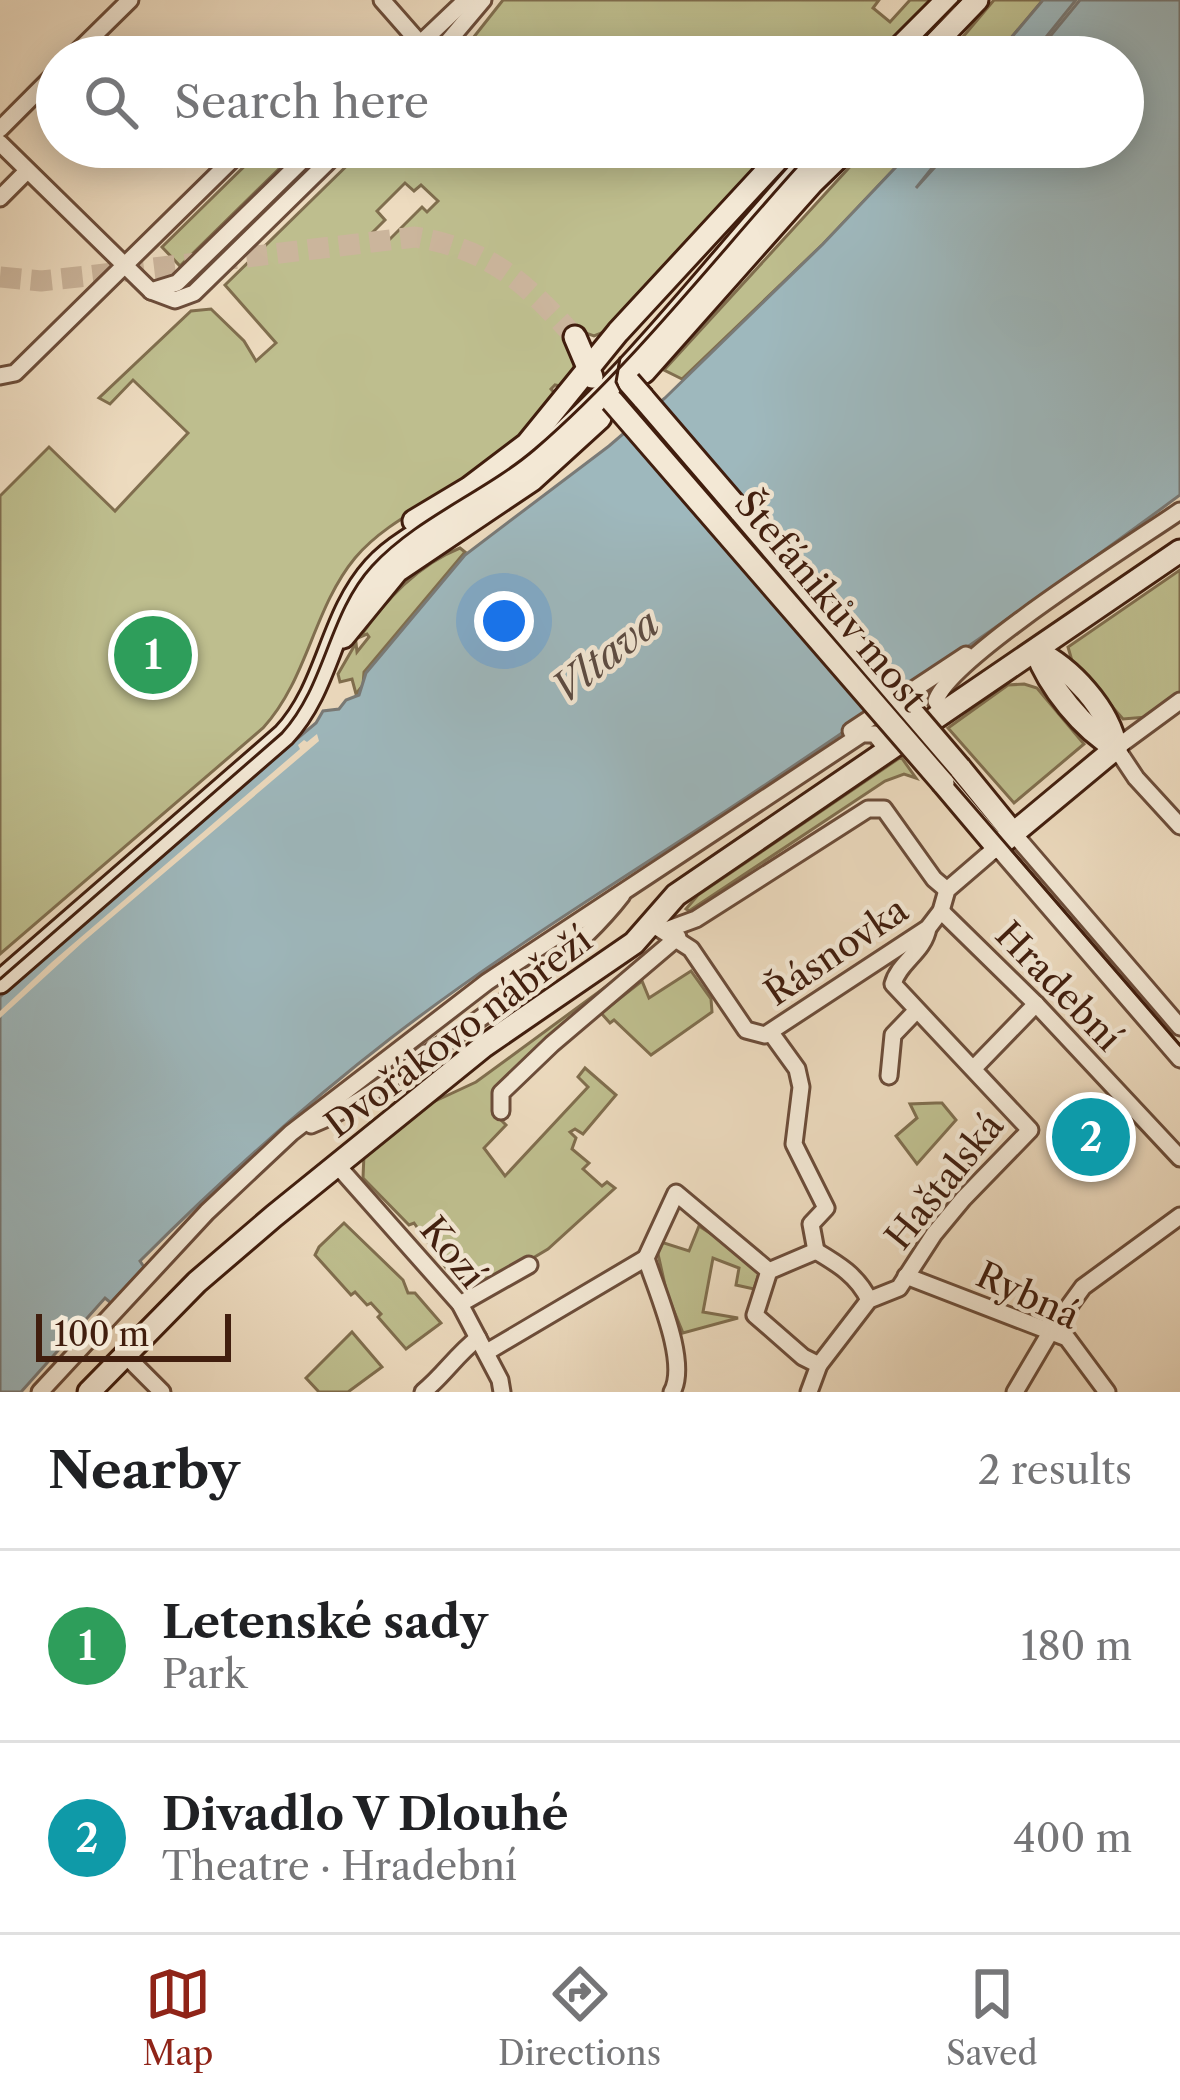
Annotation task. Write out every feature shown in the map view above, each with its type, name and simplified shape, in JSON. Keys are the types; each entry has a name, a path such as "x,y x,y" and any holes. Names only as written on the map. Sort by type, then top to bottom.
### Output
{"street":[{"path":"93,36 130,0"},
{"path":"382,0 416,36"},
{"path":"428,36 466,0"},
{"path":"452,36 483,0"},
{"path":"911,36 947,0"},
{"path":"944,36 976,0"},
{"path":"0,129 36,93"},
{"path":"0,143 151,291 169,300 194,293 322,168"},
{"path":"0,376 15,373 223,168"},
{"path":"151,291 177,283 294,168"},
{"path":"0,965 279,723 300,693 335,603 362,562 391,536 469,488 526,444 770,168"},
{"path":"631,375 804,168"},
{"path":"0,982 284,735 306,707 348,605 387,555 514,475 605,403 829,168"},
{"path":"0,198 27,171"},
{"name":"Štefánikův most","path":"595,362 631,375 1005,840"},
{"name":"Štefánikův most","path":"595,362 605,403 951,776 991,804 1005,840"},
{"path":"802,771 830,746 1180,511"},
{"name":"Dvořákovo nábřeží","path":"89,1392 197,1282 336,1164 484,1046 666,924 694,882 1180,551"},
{"path":"944,714 936,701 943,685 1012,625"},
{"path":"1036,651 1043,673 1096,734 1116,748 1136,778 1178,823"},
{"path":"1005,840 1180,701"},
{"path":"40,1392 206,1212 291,1132 455,1005 862,734 875,734 888,752"},
{"path":"991,804 1010,812 1057,797"},
{"path":"501,1111 501,1093 666,924 696,919 860,812 884,809 947,890"},
{"path":"1005,840 1180,1028"},
{"path":"1005,840 1180,1059"},
{"name":"Řásnovka","path":"816,1251 811,1223 826,1208 794,1144 801,1087 796,1069 771,1033 928,928 941,911 947,890 1005,840"},
{"path":"291,1132 341,1113 469,1025 596,928 631,884"},
{"name":"Hradební","path":"941,911 1036,1004 1180,1158"},
{"path":"666,924 691,949 746,1030 759,1036 771,1033"},
{"path":"889,1076 892,1035 916,1011 896,989 893,978 921,946 928,928"},
{"path":"974,1068 1036,1004"},
{"name":"Haštalská","path":"809,1392 819,1364 869,1300 892,1293 963,1199 1030,1130 916,1011"},
{"path":"469,1025 484,1046"},
{"name":"Kozí","path":"336,1164 460,1304 502,1392"},
{"path":"423,1392 443,1376 453,1358 558,1311 646,1258 676,1192 769,1271"},
{"path":"1015,1392 1051,1331 1089,1281 1180,1216"},
{"path":"819,1364 803,1358 755,1316 769,1271 816,1251 843,1268 869,1300"},
{"path":"646,1258 673,1340 677,1381 672,1392"},
{"path":"460,1304 529,1265"},
{"name":"Rybná","path":"906,1276 1066,1338 1107,1392"},
{"path":"124,1354 162,1392"}],"green space":[{"path":"503,0 879,0 873,8 890,22 910,0 931,0 899,36 475,36"},
{"path":"994,0 1043,0 1013,36 964,36"},
{"path":"243,168 280,168 180,266 162,247"},
{"path":"345,168 759,168 609,330 594,336 583,332 572,352 571,379 565,387 551,389 559,398 547,410 481,467 388,528 355,558 329,599 290,688 263,728 0,954 0,496 49,447 115,511 188,433 133,380 110,404 99,398 191,311 211,309 244,341 256,361 276,343 225,285","holes":["405,183 414,191 421,185 438,201 427,212 422,207 384,245 372,233 385,220 377,211"]},
{"path":"849,168 895,168 682,379 664,370"},
{"path":"460,548 465,552 364,672 356,694 352,679 340,682 338,674 356,643 357,652 369,637 360,637 392,597 416,574"},
{"path":"1180,570 1180,692 1147,717 1123,719 1072,661 1068,647"},
{"path":"1008,685 1037,688 1084,744 1014,803 948,728"},
{"path":"901,757 916,778 904,774 885,781 686,909 698,895"},
{"path":"630,969 495,1093 497,1116 506,1125 484,1148 505,1176 588,1087 578,1077 585,1068 616,1095 583,1134 575,1129 570,1132 576,1138 572,1149 589,1163 583,1169 602,1186 607,1182 615,1188 548,1249 463,1300 461,1289 414,1223 409,1225 363,1178 364,1154 431,1103 476,1082"},
{"path":"691,971 711,999 712,1012 651,1055 601,1013 642,981 649,998"},
{"path":"942,1103 956,1120 917,1164 896,1136 917,1118 910,1104"},
{"path":"344,1223 441,1323 406,1349 371,1303 367,1305 355,1292 351,1295 315,1255"},
{"path":"699,1226 760,1270 754,1289 736,1285 739,1268 713,1258 703,1312 738,1318 683,1333 667,1294 656,1245 658,1241 689,1251"},
{"path":"352,1332 382,1367 348,1392 319,1392 306,1378"}],"water":[{"path":"1043,0 1076,0 1047,36 1013,36"},
{"name":"Vltava","path":"1080,0 1180,0 1180,495 910,687 522,944 391,1038 200,1202 140,1261 144,1267 111,1303 105,1298 21,1392 0,1392 0,997 316,723 323,711 339,709 359,695 366,673 465,555 665,398 895,168 932,168 916,188 934,168 1144,168 1144,36 1050,36"}],"pier":[{"path":"317,734 319,741 0,1018 0,1011 52,962 300,749 298,745"}],"tunnel":[{"path":"0,277 41,281 415,237 465,250 505,271 575,337"}],"tram line":[{"path":"925,36 960,0"},
{"path":"0,979 282,733 297,714 346,606 372,566 409,533 535,449 573,415 796,168"},
{"path":"620,358 616,382 630,409 1180,1045"}],"place":[{"name":"Letenské sady","path":"153,655"},
{"name":"Divadlo V Dlouhé","path":"1091,1137"}]}
